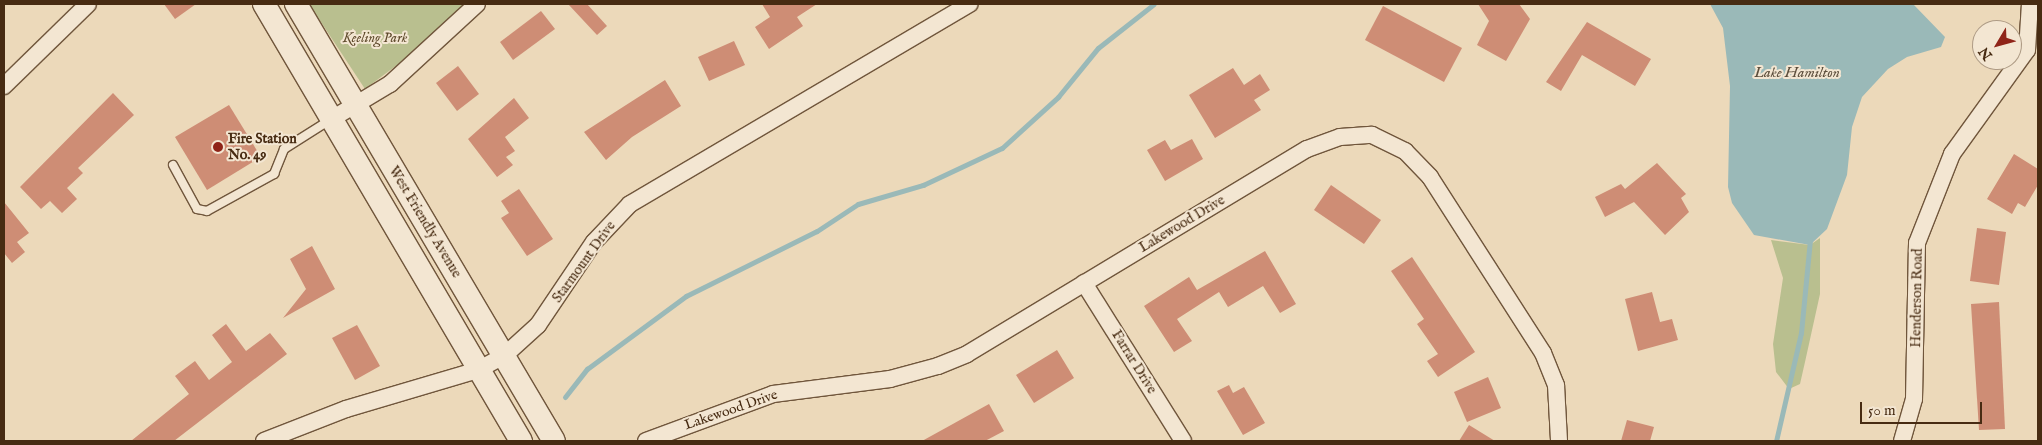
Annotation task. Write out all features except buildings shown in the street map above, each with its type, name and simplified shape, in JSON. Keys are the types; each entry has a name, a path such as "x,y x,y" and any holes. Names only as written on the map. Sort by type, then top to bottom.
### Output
{"main road":[{"path":"264,4 330,120 520,441"},
{"name":"West Friendly Avenue","path":"296,4 549,432"}],"street":[{"path":"4,86 88,4"},
{"path":"330,120 390,84 477,4"},
{"name":"Starmount Drive","path":"264,441 346,409 478,370 505,355 538,325 594,242 630,204 970,4"},
{"name":"Henderson Road","path":"1902,441 1914,398 1917,243 1952,154 2033,52 2030,4"},
{"name":"Lakewood Drive","path":"646,441 773,394 890,379 938,366 967,354 1307,149 1340,137 1372,135 1405,152 1430,177 1543,352 1556,385 1559,441"},
{"name":"Farrar Drive","path":"1084,283 1183,441"}],"lane":[{"path":"172,165 197,209 207,212 278,171 284,149 330,120"}],"green space":[{"name":"Keeling Park","path":"309,4 469,4 433,38 365,89"},
{"path":"1820,238 1820,294 1800,384 1789,389 1776,372 1773,344 1783,278 1771,240 1810,245"}],"water":[{"name":"Lake Hamilton","path":"1710,4 1913,4 1945,37 1941,47 1907,57 1888,69 1862,97 1852,127 1847,175 1827,229 1810,245 1754,235 1732,203 1728,187 1730,86 1723,28"}],"waterway":[{"path":"565,397 587,369 686,296 817,231 858,204 923,185 1002,148 1058,97 1098,48 1154,4"},
{"path":"1776,441 1801,333 1810,240"}],"place":[{"name":"Fire Station No. 49","path":"218,147"}]}
